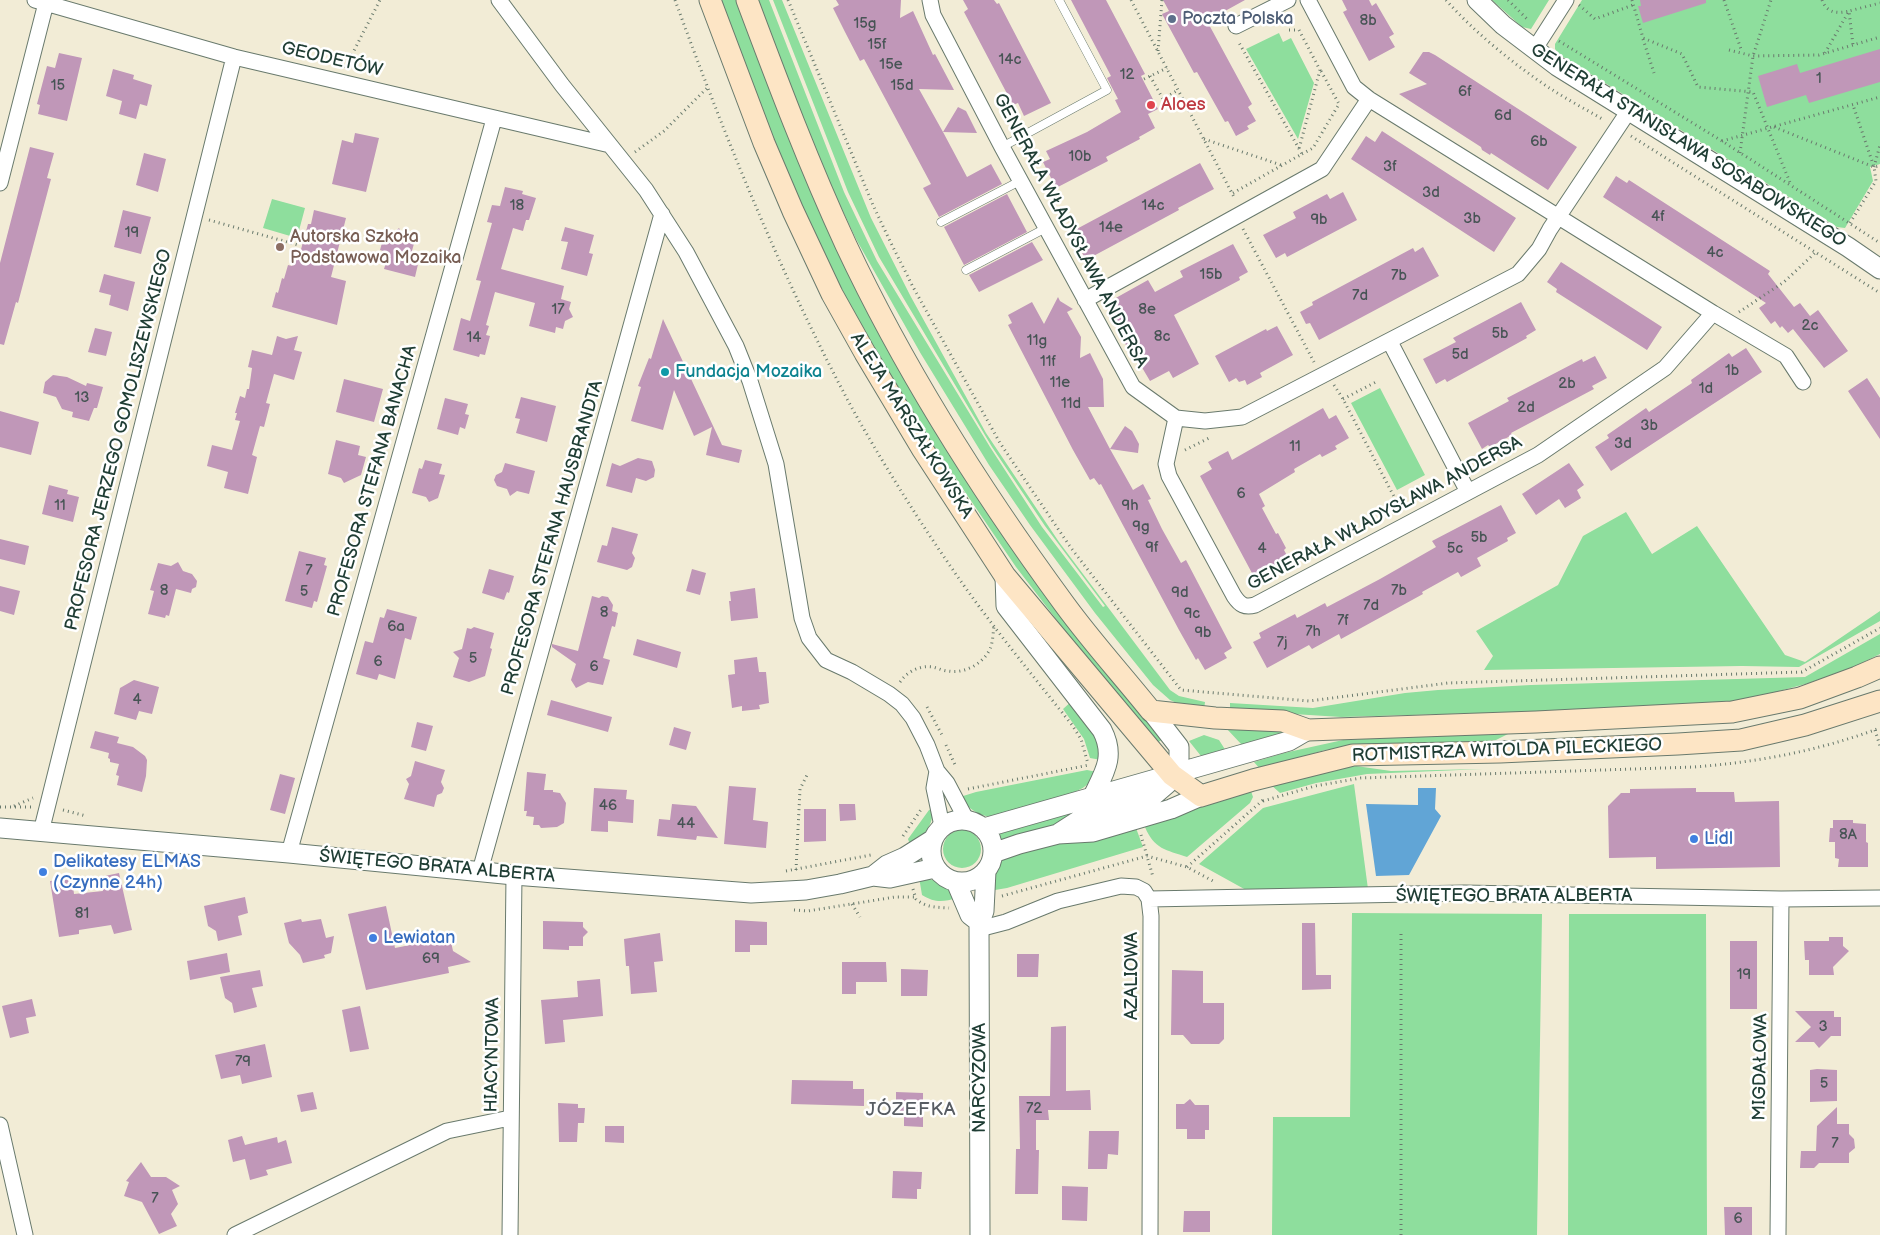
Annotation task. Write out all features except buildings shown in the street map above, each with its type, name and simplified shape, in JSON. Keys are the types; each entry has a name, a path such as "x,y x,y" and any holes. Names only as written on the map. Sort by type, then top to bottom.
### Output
{"main road":[{"name":"ALEJA MARSZAŁKOWSKA","path":"710,0 768,151 793,211 832,294 865,354 923,450 1004,576 1172,775 1201,796"},
{"name":"ALEJA MARSZAŁKOWSKA","path":"747,0 796,130 846,245 893,338 989,496 1061,598 1151,711"},
{"name":"ROTMISTRZA WITOLDA PILECKIEGO","path":"1151,711 1215,718 1283,721 1308,730 1732,712 1800,698 1857,677 1880,666"},
{"name":"ROTMISTRZA WITOLDA PILECKIEGO","path":"1201,796 1253,780 1352,755 1500,752 1741,740 1805,726 1880,701"}],"street":[{"name":"GENERAŁA WŁADYSŁAWA ANDERSA","path":"930,0 933,15 1002,147 1133,387 1176,418 1166,464 1169,476 1238,603 1245,607 1255,605 1538,455 1665,368 1713,313"},
{"path":"1236,32 1288,0"},
{"path":"1308,0 1354,87 1369,99 1560,216 1713,313 1786,356 1803,382"},
{"name":"GENERAŁA STANISŁAWA SOSABOWSKIEGO","path":"1477,0 1504,26 1534,50 1628,112 1848,247 1880,269"},
{"path":"1534,50 1566,0"},
{"path":"499,1 562,85 646,190 686,252 736,346 750,382 776,464 802,618 809,638 819,654 826,660 852,672 890,694 902,704 913,718 927,745 937,771 948,783 966,819"},
{"name":"GEODETÓW","path":"0,183 40,2 234,57 610,145"},
{"name":"PROFESORA JERZEGO GOMOLISZEWSKIEGO","path":"41,832 234,57"},
{"path":"1084,300 1322,169 1369,99"},
{"path":"1176,418 1205,421 1242,417 1518,274 1539,249 1628,112"},
{"name":"PROFESORA STEFANA BANACHA","path":"289,853 494,119"},
{"name":"PROFESORA STEFANA HAUSBRANDTA","path":"480,872 662,214"},
{"path":"1390,342 1468,492"},
{"path":"1004,576 1006,606 1102,730 1107,741 1109,761 1092,798"},
{"path":"1058,834 1087,815 1153,796 1167,784 1179,758 1179,747 1151,711"},
{"name":"ROTMISTRZA WITOLDA PILECKIEGO","path":"984,828 1289,741 1308,730"},
{"path":"937,771 934,788 937,833"},
{"name":"ROTMISTRZA WITOLDA PILECKIEGO","path":"993,853 1058,834 1093,832 1171,809 1201,796"},
{"path":"966,819 976,822 984,828 992,840 993,853 986,871 977,878 967,882 956,882 944,877 935,868 931,859 930,849 937,833 953,820 966,819"},
{"name":"ŚWIĘTEGO BRATA ALBERTA","path":"0,828 514,875 751,893 806,890 873,876 890,878 935,868"},
{"name":"ŚWIĘTEGO BRATA ALBERTA","path":"873,876 887,865 905,857 937,833"},
{"name":"NARCYZOWA","path":"980,1235 979,925 984,911 986,871"},
{"name":"HIACYNTOWA","path":"510,1235 514,875"},
{"path":"956,882 970,915 979,925 1006,922 1058,901 1121,886 1140,889 1154,899"},
{"name":"ŚWIĘTEGO BRATA ALBERTA","path":"1154,899 1464,893 1781,899 1880,898"},
{"name":"AZALIOWA","path":"1150,1235 1151,916 1154,899"},
{"name":"MIGDAŁOWA","path":"1778,1235 1781,899"},
{"path":"236,1235 447,1131 510,1118"},
{"path":"0,1125 25,1235"}],"lane":[{"path":"1002,147 1107,90 1059,0"},
{"path":"942,222 1020,181"},
{"path":"966,270 1046,228"}],"path":[{"path":"338,81 380,0"},
{"path":"675,0 707,88 748,190 801,310 854,411 919,518 960,580 1072,725 1081,739 1088,765"},
{"path":"788,0 873,205 889,239 913,287 1000,443 1071,548 1181,690 1309,701 1448,683 1802,672 1880,628"},
{"path":"1131,0 1233,193 1240,223 1317,368"},
{"path":"1158,52 1162,0"},
{"path":"1508,0 1545,33 1722,141 1880,243"},
{"path":"1573,0 1595,19 1633,5"},
{"path":"1632,0 1654,73"},
{"path":"1724,0 1742,53"},
{"path":"1740,153 1752,56 1771,0"},
{"path":"1822,0 1831,11 1839,14 1880,4"},
{"path":"1825,54 1849,11"},
{"path":"1849,11 1853,45"},
{"path":"1233,193 1313,148 1339,104 1299,30 1289,30"},
{"path":"1236,32 1302,154"},
{"path":"1729,50 1752,56 1819,55 1880,36"},
{"path":"1643,38 1682,54 1698,87 1754,92 1791,186"},
{"path":"1144,80 1166,68"},
{"path":"1299,149 1320,70"},
{"path":"1150,76 1163,99 1178,90"},
{"path":"622,160 664,131 707,88"},
{"path":"1722,141 1880,97"},
{"path":"1850,223 1878,182 1853,105"},
{"path":"1773,127 1874,167 1880,166"},
{"path":"1204,138 1282,166"},
{"path":"1626,144 1634,138"},
{"path":"1874,167 1880,145"},
{"path":"194,216 298,245"},
{"path":"1801,266 1816,252"},
{"path":"1343,399 1376,382"},
{"path":"1332,384 1343,399 1409,524"},
{"path":"1184,451 1217,434"},
{"path":"900,682 911,671 918,668 934,667 949,672 958,672 974,666 986,656 990,649 994,625"},
{"path":"1875,730 1880,746"},
{"path":"966,789 1088,765 1094,766"},
{"path":"796,870 800,789 807,775"},
{"path":"1187,868 1263,801 1261,796"},
{"path":"11,807 30,798 49,798"},
{"path":"899,842 926,801"},
{"path":"1140,834 1147,856 1154,899"},
{"path":"780,873 874,854"},
{"path":"1001,896 1147,856 1187,868 1218,883"},
{"path":"913,888 916,899 925,905 934,908 957,908"},
{"path":"852,904 860,917"},
{"path":"1401,933 1401,1235"}],"green space":[{"path":"720,0 737,0 858,292 1163,739 1157,743 1076,645 1016,567 914,417 853,315 793,191"},
{"path":"757,0 769,0 844,192 877,261 990,447 1042,527 1103,607 1105,606 1045,526 992,447 879,257 848,192 773,0 782,0 871,218 911,297 986,433 1059,542 1170,690 1179,696 1205,702 1204,710 1170,700 1153,685 1095,613 1030,525 989,465 921,354 856,239 823,169"},
{"path":"1492,0 1549,0 1531,29 1522,27"},
{"path":"1582,0 1880,0 1880,164 1870,167 1873,181 1845,228 1837,227 1560,55 1555,49 1555,44"},
{"path":"1279,33 1283,42 1291,38 1314,83 1298,139 1246,49"},
{"path":"272,199 305,208 297,238 263,228"},
{"path":"1380,388 1425,475 1397,490 1351,403"},
{"path":"1626,512 1652,554 1697,526 1785,655 1805,662 1880,611 1880,621 1799,667 1742,666 1484,670 1493,656 1476,631 1558,585 1583,536"},
{"path":"1880,634 1880,654 1856,666 1809,683 1761,696 1723,703 1658,708 1341,717 1230,710 1230,703 1313,708 1405,693 1438,690 1531,685 1805,677"},
{"path":"1073,700 1101,743 1101,760 1090,758 1084,739 1063,709"},
{"path":"1226,728 1290,731 1242,745"},
{"path":"1512,732 1496,740 1487,741 1358,746 1325,750 1260,769 1254,762 1284,753 1343,740"},
{"path":"1204,735 1219,740 1226,751 1201,756 1189,741"},
{"path":"1356,766 1391,771 1483,769 1367,774 1316,783 1280,793 1270,784 1333,769"},
{"path":"1087,770 1097,772 1084,787 1068,795 1009,814 992,817 978,813 966,805 960,797 976,792"},
{"path":"1354,784 1368,889 1246,890 1199,864 1263,808"},
{"path":"1251,791 1253,797 1250,803 1187,857 1162,848 1152,840 1145,827 1147,823"},
{"path":"1123,796 1052,829 999,842 997,832"},
{"path":"932,809 930,825 911,848 908,839 929,810"},
{"path":"1136,828 1143,847 1007,888 989,891 997,868 1004,858 1019,851 1093,838"},
{"path":"962,830 975,836 981,849 975,862 962,868 949,862 943,849 949,836"},
{"path":"919,877 940,883 957,898 939,901 927,898 922,895"},
{"path":"1352,913 1542,914 1537,1235 1272,1235 1273,1117 1350,1117"},
{"path":"1569,914 1706,914 1707,1235 1568,1235"}],"water":[{"path":"1418,788 1436,788 1435,809 1441,816 1409,875 1376,876 1366,804 1418,805"}],"place":[{"name":"Poczta Polska","path":"1172,19"},
{"name":"Aloes","path":"1151,105"},
{"name":"Autorska Szkoła Podstawowa Mozaika","path":"280,247"},
{"name":"Fundacja Mozaika","path":"665,372"},
{"name":"Lidl","path":"1694,839"},
{"name":"Delikatesy ELMAS (Czynne 24h)","path":"43,872"},
{"name":"Lewiatan","path":"373,938"}],"district":[{"name":"JÓZEFKA","path":"911,1110"}]}
